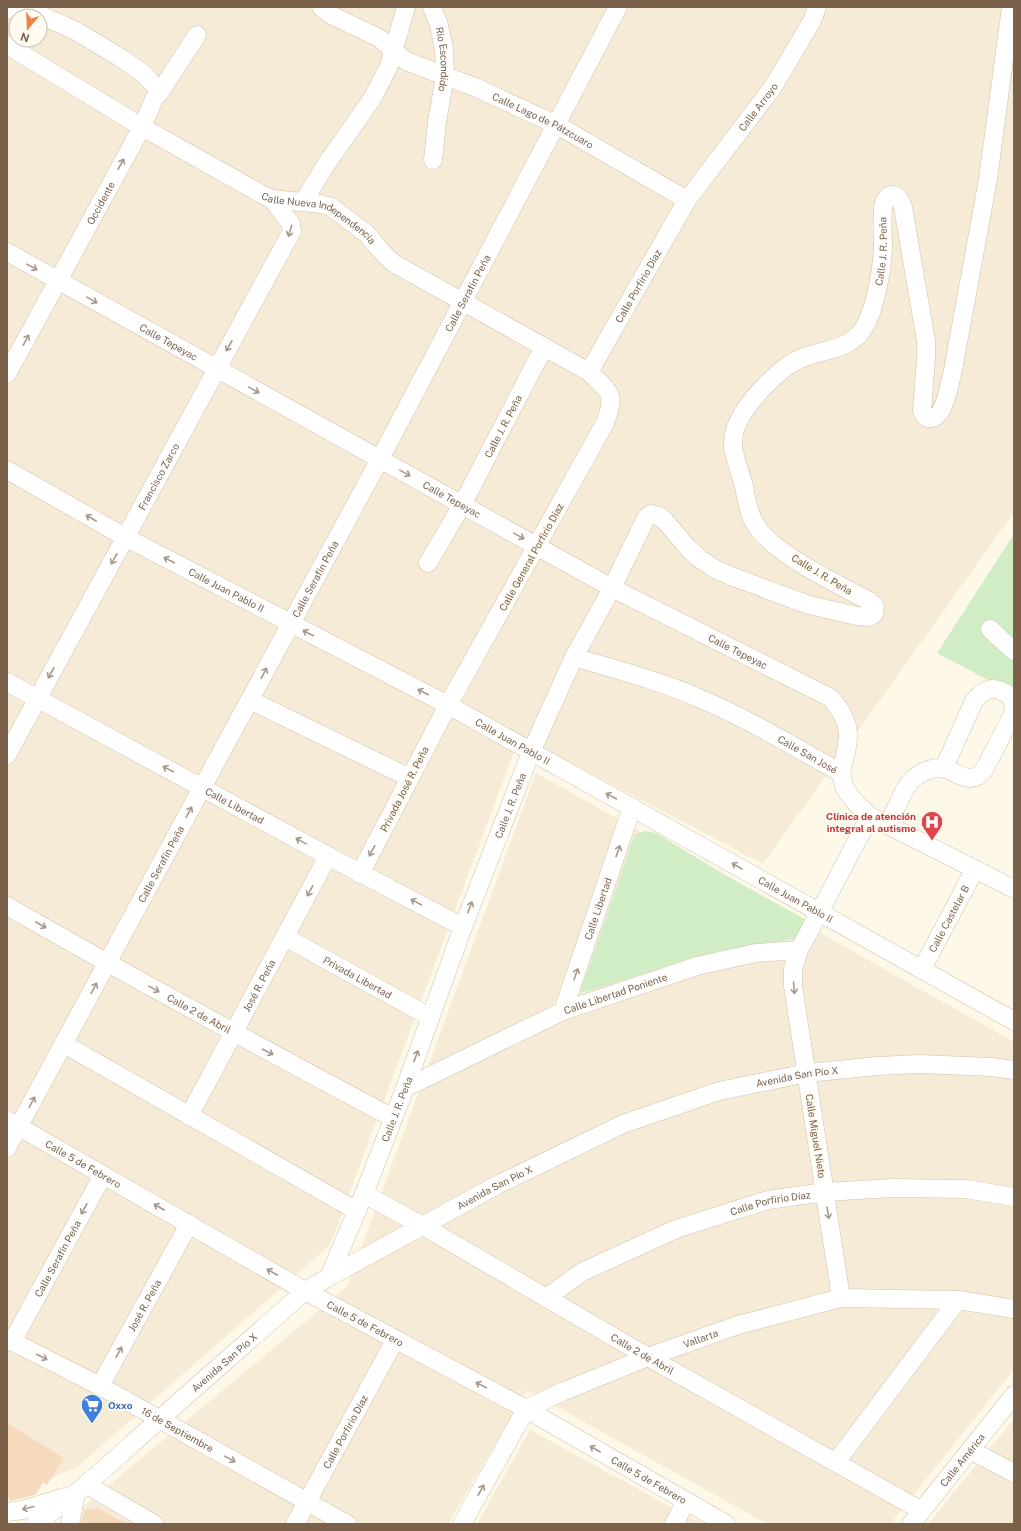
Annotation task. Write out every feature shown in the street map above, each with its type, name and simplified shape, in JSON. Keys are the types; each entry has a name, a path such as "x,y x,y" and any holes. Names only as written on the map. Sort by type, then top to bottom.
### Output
{"street":[{"path":"23,7 76,31 121,58 144,74 160,92"},
{"name":"Calle Lago de Pátzcuaro","path":"321,7 330,15 379,38 406,61 497,97 557,125 686,200"},
{"path":"303,202 327,163 372,99 390,66 406,7"},
{"name":"Río Escondido","path":"432,7 439,25 444,49 445,76 437,122 433,160"},
{"name":"Calle Serafín Peña","path":"7,1148 13,1123 64,1044 464,302 618,7"},
{"name":"Calle Arroyo","path":"686,200 774,87 812,21 817,7"},
{"name":"Calle J. R. Peña","path":"329,1277 364,1194 405,1088 462,927 531,752 574,657 612,588 646,518 651,514 659,516 700,559 726,573 809,605 857,616 869,617 874,614 874,606 871,602 812,570 768,540 759,530 753,521 749,509 737,464 733,448 734,433 747,406 771,379 803,357 836,348 856,338 862,331 873,307 880,274 883,248 884,202 887,197 892,195 900,199 903,207 926,341 922,411 928,418 934,418 939,414 947,397 953,370 988,179 1010,7"},
{"name":"Occidente","path":"7,374 142,127 154,99 197,35"},
{"name":"Calle Nueva Independencia","path":"7,45 142,127 272,199 321,204 331,207 367,234 394,263 589,372 609,392 612,399 611,407"},
{"name":"Francisco Zarco","path":"7,754 292,231 291,224 272,199"},
{"name":"Calle Porfirio Díaz","path":"589,372 686,200"},
{"name":"Calle Tepeyac","path":"7,252 612,588 831,698 841,710 847,724 849,740 841,773"},
{"name":"Calle J. R. Peña","path":"428,563 462,505 544,347"},
{"name":"Calle General Porfirio Díaz","path":"448,705 605,423 611,407"},
{"name":"Calle Juan Pablo II","path":"7,470 125,537 448,705 1014,1021"},
{"path":"990,629 1014,650"},
{"name":"Calle San José","path":"574,657 701,699 764,730 841,773 845,789 855,802 870,816 1014,889"},
{"name":"Calle Libertad","path":"7,682 360,874 462,927"},
{"path":"888,825 908,784 926,770 944,768 966,778 980,776 1012,716 1014,707 1011,696 1000,690 990,688 981,693 974,702 944,768"},
{"path":"250,700 410,778"},
{"name":"Privada José R. Peña","path":"360,874 448,705"},
{"name":"Calle Libertad","path":"563,1011 632,807"},
{"path":"799,950 870,816"},
{"name":"José R. Peña","path":"190,1116 328,856"},
{"name":"Calle Castelar B","path":"922,969 975,869"},
{"name":"Calle 2 de Abril","path":"7,906 234,1033 393,1118"},
{"name":"Privada Libertad","path":"285,937 430,1017"},
{"name":"Calle Libertad Poniente","path":"405,1088 563,1011 697,966 756,953 799,950"},
{"name":"Calle Miguel Nieto","path":"799,950 793,969 793,986 841,1298"},
{"path":"64,1044 357,1211"},
{"name":"Avenida San Pío X","path":"50,1520 81,1489 305,1291 497,1185 623,1124 719,1090 807,1073 878,1066 919,1064 991,1066 1014,1070"},
{"name":"Calle 5 de Febrero","path":"13,1123 305,1291 526,1409 726,1524"},
{"name":"Calle Serafín Peña","path":"9,1340 103,1175"},
{"name":"Calle Porfirio Díaz","path":"546,1298 582,1272 676,1229 768,1200 825,1192 892,1188 966,1189 1014,1197"},
{"name":"Calle 2 de Abril","path":"364,1194 423,1226 648,1357 836,1462 916,1517"},
{"name":"José R. Peña","path":"100,1386 189,1224"},
{"name":"Vallarta","path":"526,1409 562,1392 648,1357 738,1325 841,1298 958,1300 1014,1309"},
{"path":"836,1462 958,1300"},
{"name":"16 de Septiembre","path":"9,1340 100,1386 347,1524"},
{"name":"Calle Porfirio Díaz","path":"295,1524 395,1340"},
{"name":"Calle América","path":"916,1517 1014,1395"},
{"path":"462,1524 526,1409"},
{"path":"970,1450 1014,1473"},
{"path":"70,1524 81,1489"},
{"path":"7,1512 45,1504 81,1489 154,1524"},
{"path":"674,1524 686,1501"}],"shaded area":[{"path":"7,7 1014,7 1014,512 763,864 520,736 330,1245 77,1467 7,1498"},
{"path":"536,773 1014,1042 1014,1369 890,1524 767,1524 527,1390 448,1524 76,1524 77,1512 347,1287"},
{"path":"1014,1419 1014,1524 928,1524"},
{"path":"530,1430 702,1524 477,1524"}],"green space":[{"path":"1014,534 1014,694 937,653"},
{"path":"645,831 656,833 725,875 810,922 806,937 719,951 580,993 635,834"}],"building":[{"path":"7,1423 64,1458 47,1485 43,1483 35,1495 10,1501 7,1492"},
{"path":"98,1508 126,1524 81,1524 85,1510"}],"place":[{"name":"Clínica de atención integral al autismo","path":"932,842"},
{"name":"Oxxo","path":"92,1424"}]}
